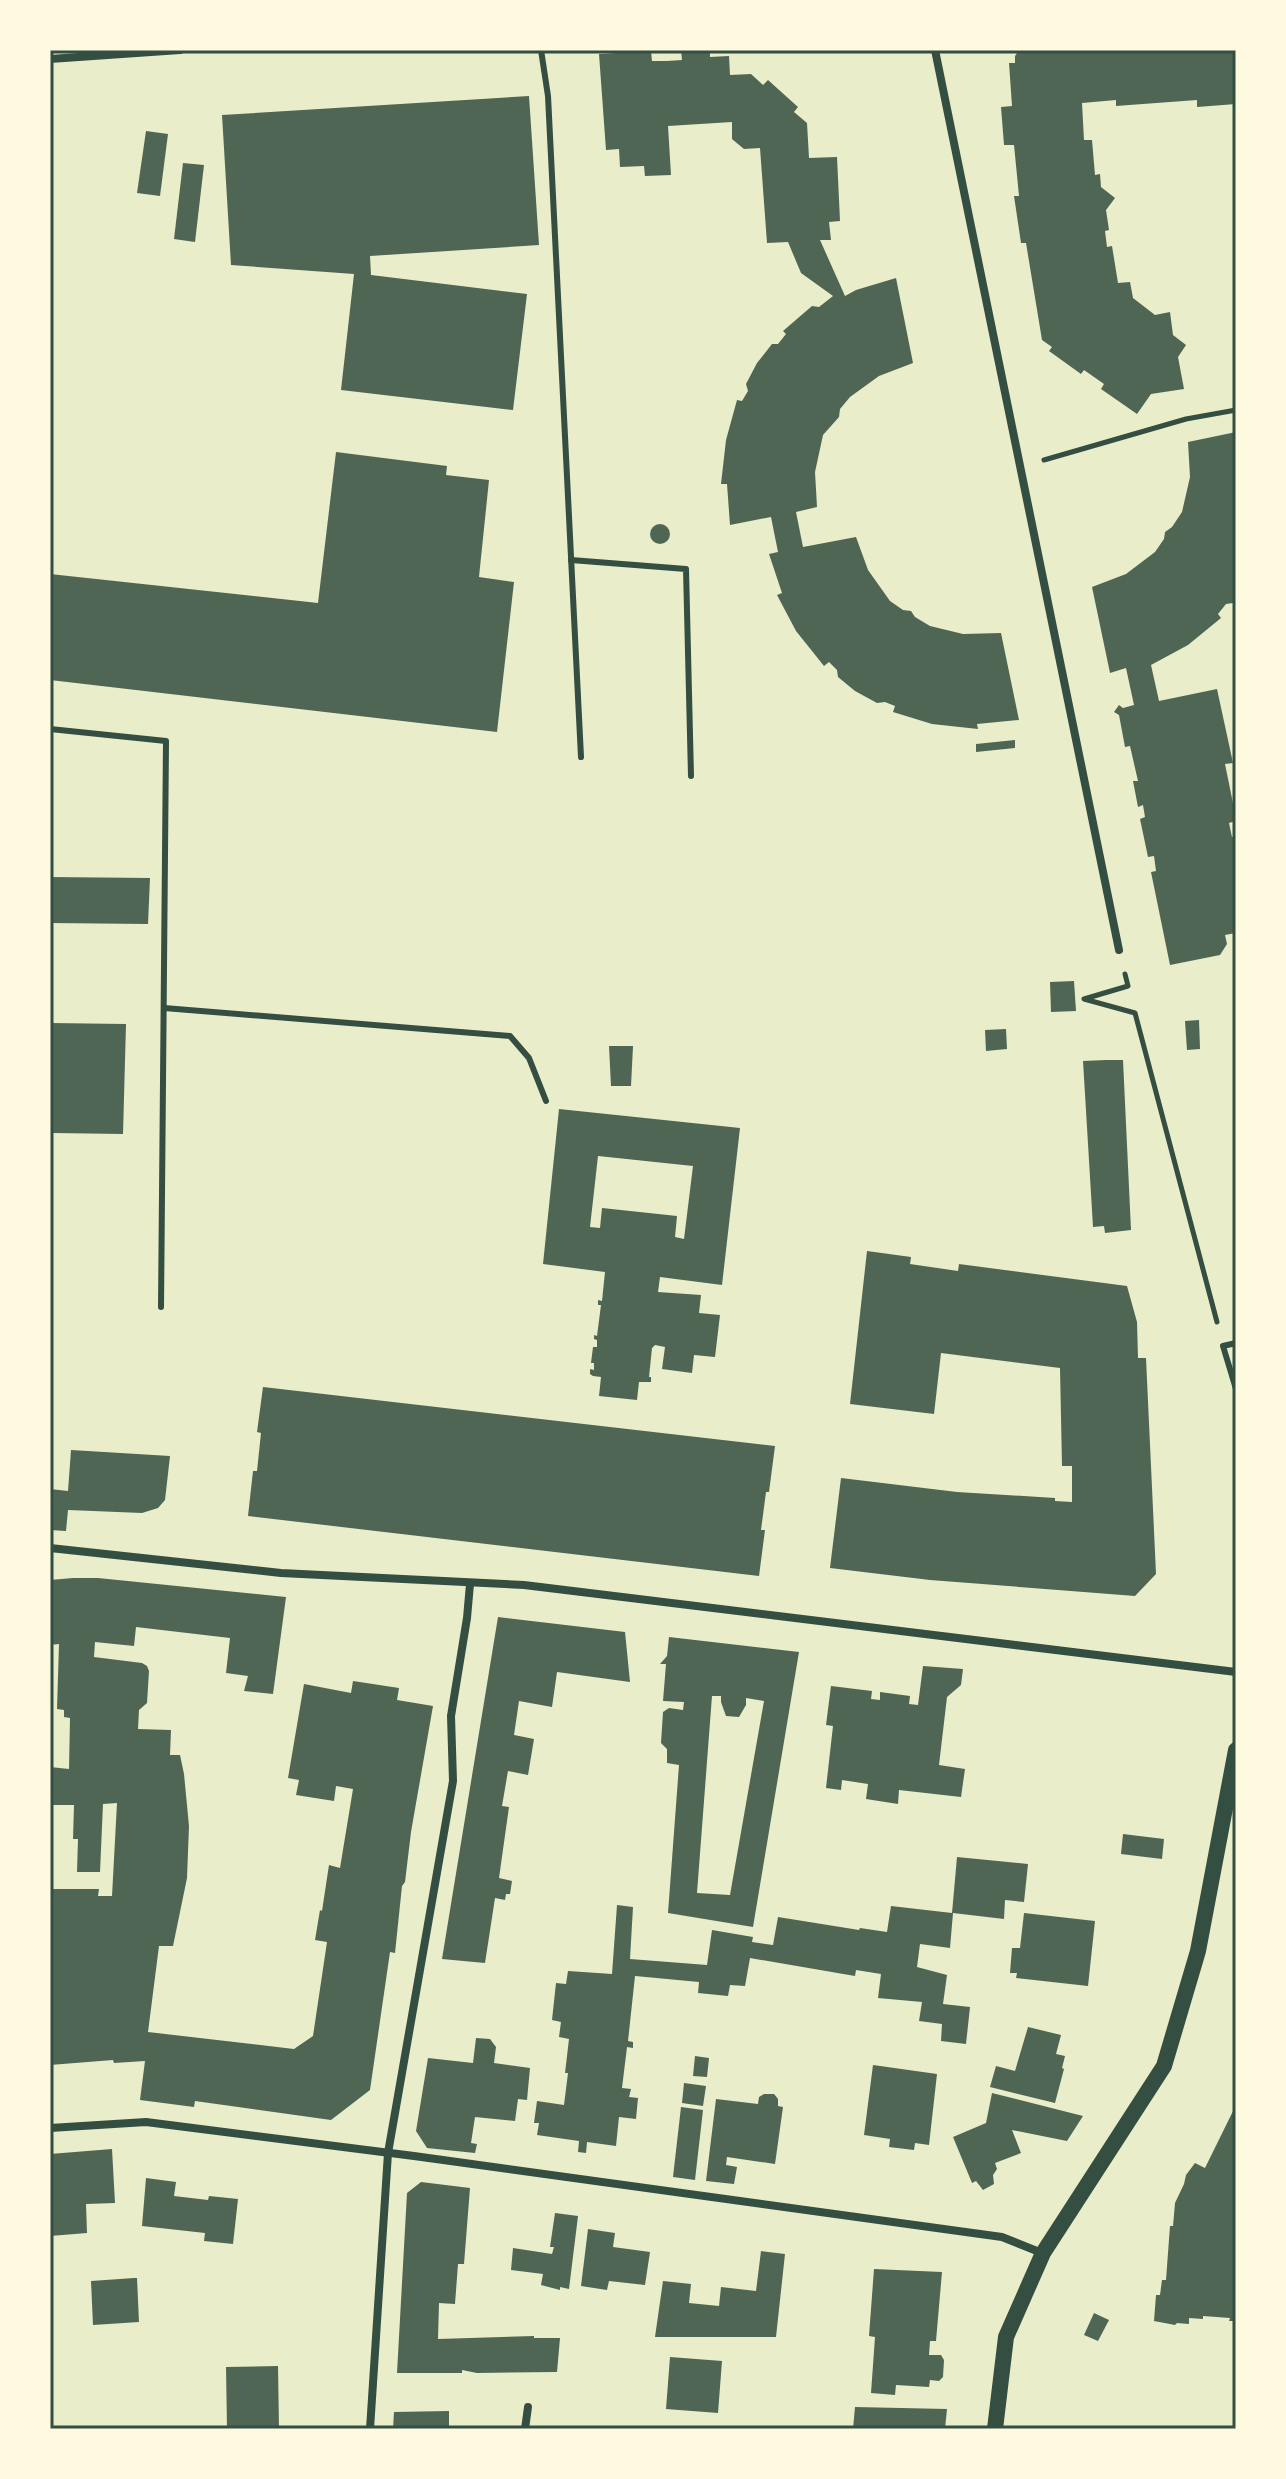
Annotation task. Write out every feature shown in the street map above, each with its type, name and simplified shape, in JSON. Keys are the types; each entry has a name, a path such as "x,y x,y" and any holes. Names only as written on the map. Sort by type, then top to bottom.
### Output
{"main road":[{"path":"995,2429 1006,2337 1043,2253 1164,2066 1198,1951 1236,1750"}],"street":[{"path":"50,59 180,50"},
{"path":"935,50 1119,950"},
{"path":"50,1548 281,1573 524,1585 1236,1672"},
{"path":"370,2429 388,2153 453,1781 451,1716 470,1584"},
{"path":"50,2128 146,2122 1002,2237 1043,2253"},
{"path":"525,2429 528,2407"}],"lane":[{"path":"541,50 548,96 581,757"},
{"path":"571,560 686,569 691,776"},
{"path":"50,729 166,741 161,1307"},
{"path":"164,1008 510,1036 529,1058 546,1101"},
{"path":"1236,1343 1223,1346 1236,1389"}],"path":[{"path":"1020,467 1186,419 1236,410"},
{"path":"1119,950 1128,986 1084,999 1135,1013 1223,1346"}],"building":[{"path":"681,50 710,50 710,57 729,56 730,75 751,74 763,85 768,80 798,107 794,112 807,123 809,158 837,157 840,221 829,222 831,240 820,240 845,296 896,278 913,363 879,376 850,397 840,409 839,417 823,435 815,472 817,507 796,512 803,547 856,537 868,570 890,601 903,610 911,611 930,626 963,634 1001,633 1019,720 977,724 978,729 932,724 893,712 895,706 877,703 855,691 838,677 837,670 829,662 824,666 796,631 777,595 782,593 769,554 778,552 771,517 730,525 727,484 721,484 726,440 737,400 742,401 748,391 746,384 757,363 772,344 778,344 786,334 783,331 812,306 819,307 833,296 801,273 788,242 767,243 760,148 744,149 732,139 732,122 668,126 671,175 645,176 644,166 620,167 619,149 606,150 599,54 651,51 652,61 667,61 682,60"},
{"path":"1014,50 1236,50 1236,104 1197,107 1197,100 1116,106 1116,100 1082,103 1084,140 1092,140 1095,175 1100,174 1101,187 1115,198 1106,210 1109,230 1105,231 1107,247 1112,246 1118,283 1130,282 1133,298 1155,315 1170,312 1173,335 1186,345 1178,357 1184,389 1151,394 1137,414 1101,389 1104,384 1084,370 1081,374 1049,351 1052,347 1042,340 1026,243 1021,243 1014,196 1019,196 1014,145 1004,145 1001,107 1012,106 1009,63 1015,63 1017,53"},
{"path":"529,96 539,245 370,256 371,275 527,294 513,410 341,390 354,274 231,265 222,115"},
{"path":"146,131 168,134 160,196 137,193"},
{"path":"183,163 204,165 195,242 174,239"},
{"path":"1236,432 1236,599 1226,604 1218,614 1221,618 1188,645 1151,665 1159,701 1217,689 1233,763 1225,764 1236,818 1236,821 1229,823 1232,837 1236,837 1236,933 1225,935 1227,944 1220,955 1170,965 1151,872 1156,871 1154,856 1148,857 1140,819 1145,817 1143,805 1138,807 1133,781 1138,781 1130,746 1125,747 1119,715 1114,712 1119,705 1123,708 1134,705 1126,668 1110,673 1092,587 1126,574 1155,552 1165,532 1182,512 1190,477 1188,442"},
{"path":"336,452 447,466 446,475 489,480 479,577 514,582 497,732 50,680 50,574 318,603"},
{"path":"656,524 664,524 670,534 664,544 656,544 650,538 650,530"},
{"path":"1015,740 1015,748 976,752 976,744"},
{"path":"50,877 150,878 148,924 50,923"},
{"path":"1074,981 1076,1011 1051,1012 1050,982"},
{"path":"1199,1020 1200,1049 1187,1050 1185,1021"},
{"path":"50,1023 126,1024 123,1134 53,1133 50,1140"},
{"path":"1006,1029 1007,1049 986,1051 985,1030"},
{"path":"609,1046 633,1046 631,1086 611,1086"},
{"path":"1123,1060 1131,1230 1105,1233 1104,1226 1093,1227 1083,1061"},
{"path":"559,1109 740,1128 722,1285 660,1277 658,1292 701,1295 699,1313 720,1315 715,1357 694,1355 692,1373 662,1369 665,1347 655,1345 652,1348 651,1382 639,1382 637,1400 599,1396 601,1377 590,1374 590,1369 594,1370 594,1363 591,1363 597,1340 594,1335 597,1336 601,1305 598,1305 598,1300 602,1301 605,1272 543,1264","holes":["598,1156 693,1166 684,1239 675,1237 677,1216 602,1208 600,1228 590,1227"]},
{"path":"867,1251 911,1257 910,1264 958,1271 959,1264 1127,1286 1137,1322 1138,1358 1146,1358 1156,1574 1135,1596 930,1580 830,1568 841,1478 1072,1502 1072,1466 1062,1466 1060,1368 941,1353 934,1414 850,1404"},
{"path":"263,1387 775,1446 761,1530 765,1530 759,1576 248,1516 253,1471 257,1471 261,1433 257,1432"},
{"path":"71,1450 170,1456 165,1500 158,1508 142,1513 68,1510 66,1531 50,1530 50,1489 68,1491"},
{"path":"73,1578 286,1597 273,1694 244,1691 248,1676 226,1673 230,1638 136,1627 134,1646 95,1642 94,1657 147,1666 147,1703 139,1710 138,1729 171,1730 170,1755 180,1755 184,1774 189,1826 187,1878 173,1946 159,1946 148,2032 294,2049 313,2036 327,1942 315,1940 329,1865 340,1868 353,1789 336,1786 334,1801 296,1795 299,1780 288,1778 304,1684 351,1693 353,1681 399,1688 397,1700 433,1706 402,1886 395,1953 390,1952 370,2090 331,2120 195,2101 194,2107 140,2100 145,2061 50,2065 50,1889 99,1889 98,1896 112,1896 117,1803 103,1804 100,1872 77,1872 78,1839 73,1839 74,1805 50,1805 50,1767 69,1769 70,1718 64,1717 64,1710 57,1709 59,1644 50,1645 50,1580"},
{"path":"498,1617 625,1632 630,1682 557,1672 552,1707 519,1701 514,1735 534,1739 528,1775 508,1771 502,1806 509,1807 499,1878 512,1881 510,1894 506,1894 505,1900 495,1898 485,1963 442,1959"},
{"path":"669,1637 799,1652 753,1927 668,1913 679,1765 667,1763 667,1749 661,1743 663,1712 669,1708 683,1710 684,1702 663,1701 666,1664 660,1664 667,1656","holes":["712,1696 721,1696 726,1716 739,1717 746,1705 746,1698 764,1701 730,1895 697,1893"]},
{"path":"923,1666 963,1669 961,1685 947,1697 939,1765 965,1769 961,1797 899,1790 898,1804 866,1799 868,1784 842,1780 841,1790 826,1788 833,1726 826,1725 831,1686 872,1691 871,1699 880,1700 880,1692 910,1696 909,1704 918,1705"},
{"path":"1123,1834 1164,1839 1162,1859 1121,1854"},
{"path":"957,1857 1028,1864 1024,1902 1005,1900 1004,1919 953,1913 950,1948 920,1944 917,1967 947,1975 943,2004 970,2007 966,2044 941,2041 942,2024 919,2021 922,2002 878,1998 881,1974 856,1970 855,1976 750,1958 745,1986 730,1985 728,1996 698,1993 699,1982 635,1976 628,2041 633,2042 633,2048 627,2047 622,2088 631,2089 629,2097 638,2098 636,2119 619,2117 616,2146 587,2142 586,2153 578,2152 579,2141 537,2135 539,2123 534,2123 537,2101 564,2105 568,2073 565,2073 569,2039 559,2037 561,2022 552,2020 556,1983 566,1984 568,1971 612,1974 617,1905 633,1907 630,1959 707,1965 712,1930 753,1937 752,1942 773,1945 778,1917 887,1932 891,1906 952,1913"},
{"path":"1024,1913 1095,1921 1088,1986 1016,1978 1017,1973 1010,1973 1012,1948 1020,1948"},
{"path":"1028,2027 1061,2035 1056,2054 1065,2056 1064,2069 1055,2103 990,2087 996,2066 1015,2071"},
{"path":"476,2038 490,2039 496,2047 494,2063 530,2068 527,2100 518,2099 515,2121 475,2117 471,2143 477,2144 475,2153 427,2148 416,2131 428,2058 473,2063"},
{"path":"695,2056 709,2058 707,2077 693,2076"},
{"path":"873,2065 937,2074 929,2145 915,2143 914,2150 889,2147 890,2139 864,2135"},
{"path":"684,2083 706,2086 703,2106 682,2103"},
{"path":"992,2093 1083,2116 1067,2141 1012,2130 1021,2153 995,2163 994,2184 983,2190 976,2181 972,2183 953,2137 986,2123"},
{"path":"774,2094 778,2106 783,2107 775,2164 727,2157 726,2165 737,2167 734,2184 706,2181 716,2099 758,2104 759,2097"},
{"path":"1236,2105 1236,2321 1203,2316 1203,2319 1189,2318 1189,2324 1154,2321 1156,2295 1160,2295 1162,2280 1166,2280 1175,2203 1186,2175 1195,2163 1205,2168"},
{"path":"681,2107 703,2110 695,2180 673,2177"},
{"path":"112,2149 115,2203 86,2204 87,2233 50,2236 50,2154"},
{"path":"146,2178 176,2182 174,2196 208,2200 209,2196 238,2199 233,2244 204,2241 205,2233 142,2226"},
{"path":"421,2182 470,2188 464,2264 458,2264 455,2304 439,2303 438,2339 560,2338 557,2372 477,2373 462,2370 462,2373 397,2373 407,2193"},
{"path":"555,2213 578,2216 569,2289 541,2285 543,2274 511,2270 513,2248 552,2254 554,2247 550,2247"},
{"path":"588,2229 615,2233 613,2247 650,2252 645,2285 609,2281 607,2290 581,2286"},
{"path":"761,2251 785,2254 776,2337 655,2337 663,2281 691,2284 689,2303 719,2306 721,2287 756,2291"},
{"path":"874,2269 942,2272 936,2341 930,2341 929,2355 941,2355 944,2360 943,2377 939,2381 930,2380 929,2387 896,2385 895,2395 871,2393 875,2337 869,2336"},
{"path":"137,2278 139,2322 93,2325 91,2281"},
{"path":"1094,2313 1109,2320 1098,2341 1084,2335"},
{"path":"670,2357 722,2361 718,2413 666,2409"},
{"path":"278,2366 279,2429 227,2429 226,2367"},
{"path":"855,2407 947,2409 945,2429 853,2429"},
{"path":"449,2411 449,2429 393,2429 394,2412"}]}
